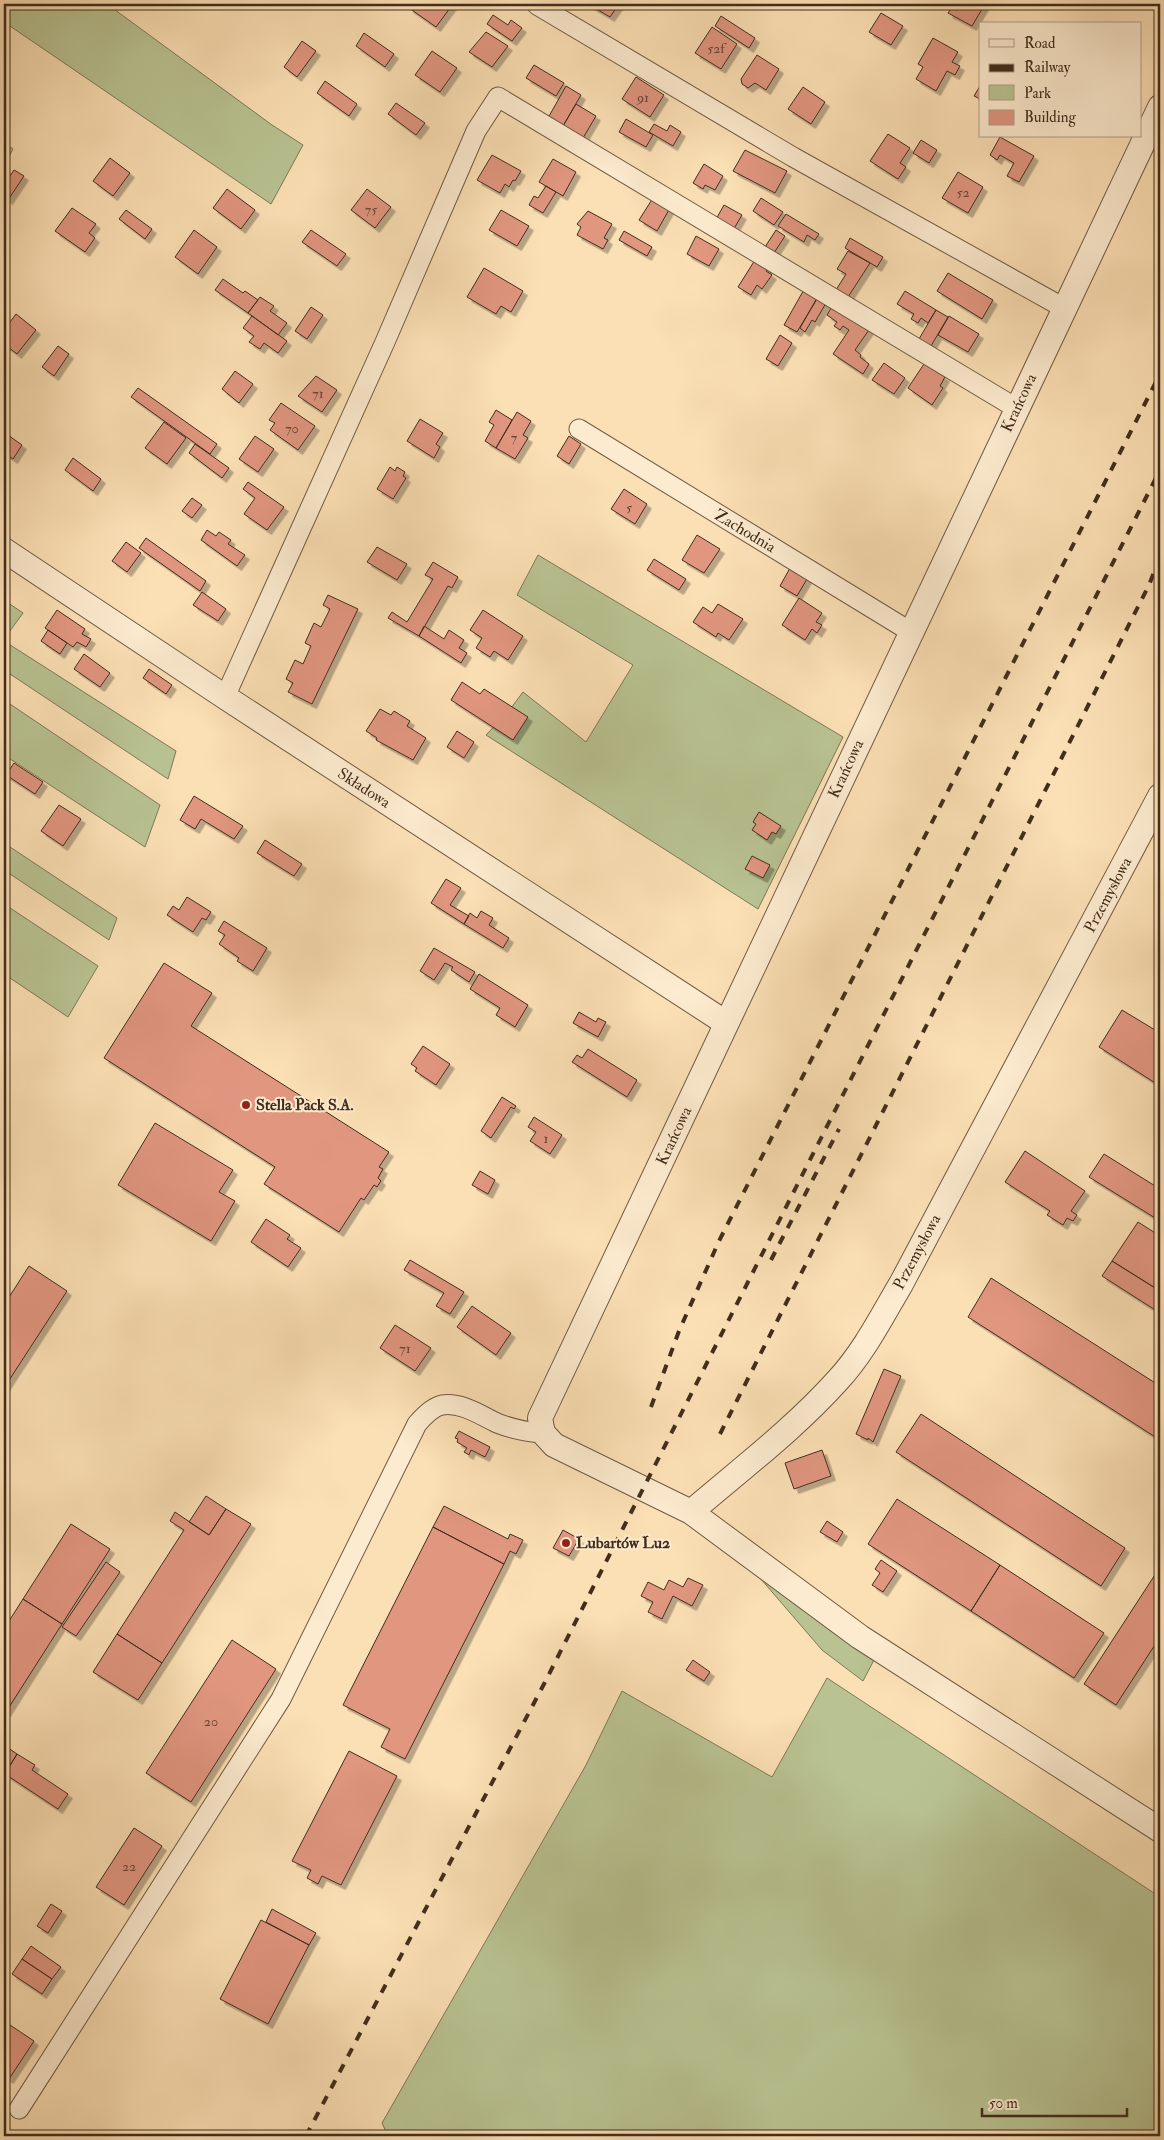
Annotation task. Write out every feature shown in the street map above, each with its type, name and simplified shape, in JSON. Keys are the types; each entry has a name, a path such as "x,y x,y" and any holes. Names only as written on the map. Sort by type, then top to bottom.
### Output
{"street":[{"path":"537,5 794,157 1064,308"},
{"path":"225,697 385,342 476,132 498,97 1016,408"},
{"name":"Krańcowa","path":"543,1433 540,1418 1160,107"},
{"name":"Zachodnia","path":"579,429 911,632"},
{"name":"Składowa","path":"4,550 225,697 726,1023"},
{"name":"Przemysłowa","path":"691,1512 796,1423 840,1379 874,1330 901,1284 1160,796"},
{"path":"19,2108 281,1699 417,1424 440,1405 453,1405 469,1409 499,1424 525,1432 543,1433 554,1444 691,1512 860,1637 1160,1830"}],"green space":[{"path":"4,4 107,4 272,125 303,145 271,204 4,22"},
{"path":"4,142 13,149 4,166"},
{"path":"538,555 843,737 758,909 486,735 508,712 523,692 586,742 633,665 517,595"},
{"path":"4,600 23,613 4,639"},
{"path":"4,641 176,751 168,779 4,670"},
{"path":"4,700 160,805 145,847 4,755"},
{"path":"4,843 117,918 109,940 4,870"},
{"path":"4,904 98,966 68,1017 4,974"},
{"path":"762,1577 828,1629 874,1660 863,1681 822,1650 760,1578"},
{"path":"827,1678 1160,1897 1160,2136 388,2136 382,2123 586,1765 622,1691 772,1777"}],"building":[{"path":"412,4 453,4 436,27 409,8"},
{"path":"588,4 619,4 610,17"},
{"path":"954,4 985,4 972,26 948,13"},
{"path":"881,13 903,26 891,45 869,32"},
{"path":"493,15 508,25 511,20 522,28 512,41 487,24"},
{"path":"721,16 755,38 749,48 715,26"},
{"path":"712,27 737,44 721,69 695,53"},
{"path":"486,32 508,46 492,67 469,52"},
{"path":"364,33 394,54 385,67 356,46"},
{"path":"933,38 958,52 952,62 960,66 955,75 947,71 936,91 916,79 923,67 918,64"},
{"path":"302,41 316,51 297,77 284,67"},
{"path":"432,51 457,68 440,92 415,75"},
{"path":"757,55 779,69 766,90 755,83 748,88 742,84 741,79"},
{"path":"534,65 564,83 556,96 526,78"},
{"path":"636,77 664,95 650,117 622,99"},
{"path":"325,81 357,104 349,116 317,93"},
{"path":"566,86 581,95 563,126 548,118"},
{"path":"803,87 825,102 811,124 788,109"},
{"path":"979,88 979,98 974,96"},
{"path":"396,103 425,123 416,135 388,114"},
{"path":"576,104 596,116 583,138 563,126"},
{"path":"626,119 653,135 646,147 619,132"},
{"path":"654,124 667,131 670,125 681,132 673,146 649,132"},
{"path":"888,134 910,148 900,163 906,167 898,179 870,161"},
{"path":"999,138 1002,138 1034,156 1019,182 1007,176 1014,163 1000,155 997,160 990,155"},
{"path":"921,140 937,150 929,163 913,153"},
{"path":"745,150 787,171 775,193 733,171"},
{"path":"492,155 521,171 509,187 505,184 500,193 477,180"},
{"path":"110,158 130,173 113,196 93,181"},
{"path":"553,159 576,172 563,196 539,182"},
{"path":"704,164 723,176 715,190 705,185 703,189 693,183"},
{"path":"14,170 24,176 8,200 4,197 4,185"},
{"path":"958,172 983,187 968,213 942,198"},
{"path":"546,186 556,192 543,213 529,205 534,196 538,198"},
{"path":"227,189 255,210 241,229 213,208"},
{"path":"367,189 391,207 375,228 351,210"},
{"path":"653,198 670,208 657,231 639,220"},
{"path":"761,198 783,212 774,225 753,211"},
{"path":"724,205 742,215 732,232 715,221"},
{"path":"72,208 96,224 89,233 95,238 85,252 55,231"},
{"path":"126,210 152,229 145,239 119,219"},
{"path":"501,210 529,226 517,246 489,230"},
{"path":"588,211 612,224 604,238 608,240 603,249 577,235 581,227 577,224"},
{"path":"786,214 819,234 815,240 807,235 804,242 778,226"},
{"path":"194,230 217,247 198,274 175,257"},
{"path":"311,230 346,254 337,266 302,242"},
{"path":"776,230 785,236 774,253 765,247"},
{"path":"624,231 652,247 647,256 619,240"},
{"path":"696,236 719,249 709,266 687,254"},
{"path":"850,238 883,257 877,267 845,248"},
{"path":"848,251 870,263 848,297 836,290 846,274 837,269"},
{"path":"755,260 768,268 766,271 772,275 762,289 757,285 751,295 738,287"},
{"path":"484,268 523,291 511,312 501,306 496,314 467,297"},
{"path":"948,273 993,300 982,319 937,291"},
{"path":"223,279 243,293 245,291 258,300 248,313 215,290"},
{"path":"806,286 820,294 797,332 784,325"},
{"path":"905,291 936,310 928,323 921,318 918,323 911,319 914,314 897,304"},
{"path":"260,297 274,306 270,311 287,323 278,335 248,313"},
{"path":"817,298 826,303 815,322 812,320 805,332 800,328"},
{"path":"834,303 871,327 855,350 869,364 863,374 833,354 849,330 843,326 840,330 834,326 837,322 827,315"},
{"path":"311,307 323,315 307,339 295,331"},
{"path":"936,310 948,317 931,346 919,339"},
{"path":"16,314 36,330 17,354 4,344 4,330"},
{"path":"252,316 287,341 278,353 264,343 260,349 249,342 254,336 243,328"},
{"path":"949,316 979,334 968,352 938,335"},
{"path":"780,335 792,343 778,366 766,359"},
{"path":"58,346 69,354 54,376 42,367"},
{"path":"884,363 905,378 894,394 872,380"},
{"path":"924,364 945,377 940,386 943,388 932,405 908,388"},
{"path":"235,371 253,384 239,403 222,389"},
{"path":"316,376 337,390 322,412 298,396"},
{"path":"138,388 217,444 210,454 131,397"},
{"path":"281,403 315,426 298,450 270,430 275,423 269,420"},
{"path":"496,410 512,420 496,448 485,441 494,425 489,422"},
{"path":"517,412 531,421 523,435 528,438 515,459 496,448"},
{"path":"420,419 443,433 436,444 440,447 434,458 407,441"},
{"path":"164,422 186,438 167,464 145,448"},
{"path":"5,433 22,445 13,459 4,453"},
{"path":"255,436 274,449 258,472 239,459"},
{"path":"569,436 581,444 569,464 557,456"},
{"path":"195,444 229,468 222,478 189,453"},
{"path":"73,458 101,479 93,491 65,470"},
{"path":"390,467 395,471 397,467 405,472 403,476 406,478 393,499 377,489"},
{"path":"248,482 284,507 267,530 244,514 255,498 243,489"},
{"path":"624,489 647,504 635,524 611,509"},
{"path":"192,498 202,505 192,518 182,511"},
{"path":"207,530 216,536 219,532 231,540 228,544 245,555 237,566 201,540"},
{"path":"697,535 720,549 704,573 682,560"},
{"path":"146,538 206,581 200,591 139,548"},
{"path":"126,542 141,553 127,572 112,561"},
{"path":"377,547 407,564 397,580 367,562"},
{"path":"654,559 686,579 679,590 647,570"},
{"path":"433,562 458,577 452,588 448,586 419,636 388,618 392,612 407,622 433,579 425,575"},
{"path":"790,568 807,579 797,596 780,586"},
{"path":"202,592 226,609 218,621 193,605"},
{"path":"328,595 358,609 312,704 288,692 293,683 286,679 295,660 303,664 311,646 305,643 314,623 321,627 330,609 323,605"},
{"path":"799,598 822,613 816,622 822,625 817,633 812,629 805,640 782,625"},
{"path":"718,604 743,619 729,640 718,633 716,637 693,622 703,607 712,613"},
{"path":"57,610 85,629 82,634 91,639 86,647 77,642 73,647 45,628"},
{"path":"483,610 523,636 508,660 494,651 490,657 476,648 482,638 470,630"},
{"path":"424,626 444,639 449,630 464,640 459,648 467,653 461,663 419,636"},
{"path":"48,630 67,643 60,654 41,641"},
{"path":"84,654 110,673 100,687 74,669"},
{"path":"149,669 172,685 166,694 143,678"},
{"path":"462,682 480,694 484,689 528,717 513,740 451,700"},
{"path":"380,709 391,715 394,711 410,721 407,726 426,738 413,760 376,740 377,738 366,731"},
{"path":"457,731 474,742 464,758 447,747"},
{"path":"14,763 43,782 35,794 6,775"},
{"path":"194,796 243,826 234,839 201,819 195,829 180,820"},
{"path":"59,805 81,819 63,846 41,831"},
{"path":"759,812 781,826 776,834 772,832 767,840 752,830 756,824 753,822"},
{"path":"265,840 302,864 294,876 257,853"},
{"path":"752,856 770,865 763,878 745,869"},
{"path":"446,879 461,888 450,905 469,916 464,924 431,903"},
{"path":"187,897 211,912 206,920 202,918 193,932 167,915 173,906 179,910"},
{"path":"481,911 493,918 489,925 509,938 503,948 464,924 470,913 477,918"},
{"path":"224,921 267,948 253,971 237,961 239,958 219,944 225,935 218,931"},
{"path":"434,948 475,972 469,982 451,970 453,967 445,963 434,980 420,971"},
{"name":"Stella Pack S.A.","path":"164,963 212,993 191,1026 389,1152 379,1167 383,1169 378,1178 381,1181 377,1187 374,1185 364,1200 361,1198 339,1232 264,1184 275,1167 104,1058"},
{"path":"479,974 528,1005 515,1027 496,1015 500,1008 470,989"},
{"path":"1122,1010 1160,1033 1160,1086 1099,1047"},
{"path":"579,1012 596,1022 598,1018 606,1022 598,1037 573,1023"},
{"path":"423,1046 450,1064 436,1085 415,1071 417,1068 411,1064"},
{"path":"588,1049 637,1080 627,1097 572,1062 577,1055 582,1058"},
{"path":"502,1097 516,1106 514,1109 511,1107 491,1138 481,1131"},
{"path":"534,1117 562,1135 550,1154 530,1141 536,1132 528,1127"},
{"path":"155,1123 233,1170 219,1192 235,1201 211,1241 118,1185"},
{"path":"1025,1151 1085,1191 1071,1211 1077,1215 1073,1221 1067,1218 1063,1225 1047,1215 1050,1211 1005,1182"},
{"path":"1104,1154 1160,1189 1160,1221 1089,1177"},
{"path":"480,1171 495,1180 488,1194 472,1185"},
{"path":"266,1219 290,1235 287,1239 301,1248 288,1267 251,1242"},
{"path":"1138,1222 1160,1236 1160,1291 1112,1261"},
{"path":"410,1260 464,1292 450,1314 436,1306 444,1293 404,1270"},
{"path":"1112,1261 1160,1291 1160,1313 1102,1276"},
{"path":"29,1266 67,1291 4,1388 4,1305"},
{"path":"991,1278 1160,1386 1160,1440 968,1317"},
{"path":"472,1306 511,1333 496,1355 457,1327"},
{"path":"395,1325 431,1348 415,1371 380,1348"},
{"path":"884,1369 901,1376 873,1442 856,1434"},
{"path":"921,1414 1125,1548 1101,1586 896,1452"},
{"path":"459,1431 490,1447 485,1457 471,1450 469,1455 464,1452 467,1448 457,1442 458,1439 455,1438"},
{"path":"822,1450 831,1476 794,1489 785,1463"},
{"path":"206,1496 226,1509 209,1535 189,1522"},
{"path":"897,1499 1000,1565 971,1611 868,1544"},
{"path":"444,1506 508,1539 510,1534 523,1540 516,1554 510,1551 504,1564 433,1527"},
{"path":"226,1509 251,1524 162,1663 117,1634 184,1530 170,1521 175,1512 209,1535"},
{"path":"827,1521 843,1532 837,1542 820,1532"},
{"path":"71,1524 110,1549 62,1624 23,1599"},
{"path":"433,1527 504,1564 405,1759 381,1747 390,1729 343,1705"},
{"name":"Lubartów Lu2","path":"563,1530 579,1539 569,1556 553,1548"},
{"path":"881,1560 897,1571 883,1592 872,1585 880,1573 875,1569"},
{"path":"106,1562 120,1572 76,1636 62,1627"},
{"path":"1000,1565 1104,1633 1074,1678 971,1611"},
{"path":"1160,1567 1160,1637 1116,1705 1084,1684"},
{"path":"688,1578 703,1585 692,1606 673,1596 662,1619 648,1612 653,1602 641,1596 648,1582 664,1590 669,1580 683,1587"},
{"path":"23,1599 62,1624 6,1712 4,1711 4,1629"},
{"path":"117,1634 162,1663 138,1700 93,1672"},
{"path":"232,1640 276,1669 191,1802 146,1773"},
{"path":"693,1660 710,1672 704,1681 686,1670"},
{"path":"4,1745 17,1754 4,1775"},
{"path":"349,1751 397,1776 341,1885 322,1876 318,1884 307,1878 311,1870 292,1861"},
{"path":"17,1754 35,1765 32,1770 68,1794 58,1809 5,1774"},
{"path":"134,1828 162,1846 124,1905 96,1887"},
{"path":"51,1904 62,1911 48,1933 37,1926"},
{"path":"272,1909 316,1933 309,1945 266,1922"},
{"path":"261,1920 309,1945 268,2024 220,1999"},
{"path":"31,1946 61,1967 52,1979 22,1959"},
{"path":"22,1959 52,1979 42,1994 12,1974"},
{"path":"4,2021 34,2041 9,2079 4,2076"},
{"path":"4,2127 15,2135 4,2136"}],"railway":[{"path":"651,1407 679,1331 719,1241 1160,374"},
{"path":"306,2136 544,1684 1160,470"},
{"path":"720,1434 1149,585 1160,557"},
{"path":"771,1260 839,1129"}],"place":[{"name":"Stella Pack S.A.","path":"246,1105"},
{"name":"Lubartów Lu2","path":"566,1543"}]}
